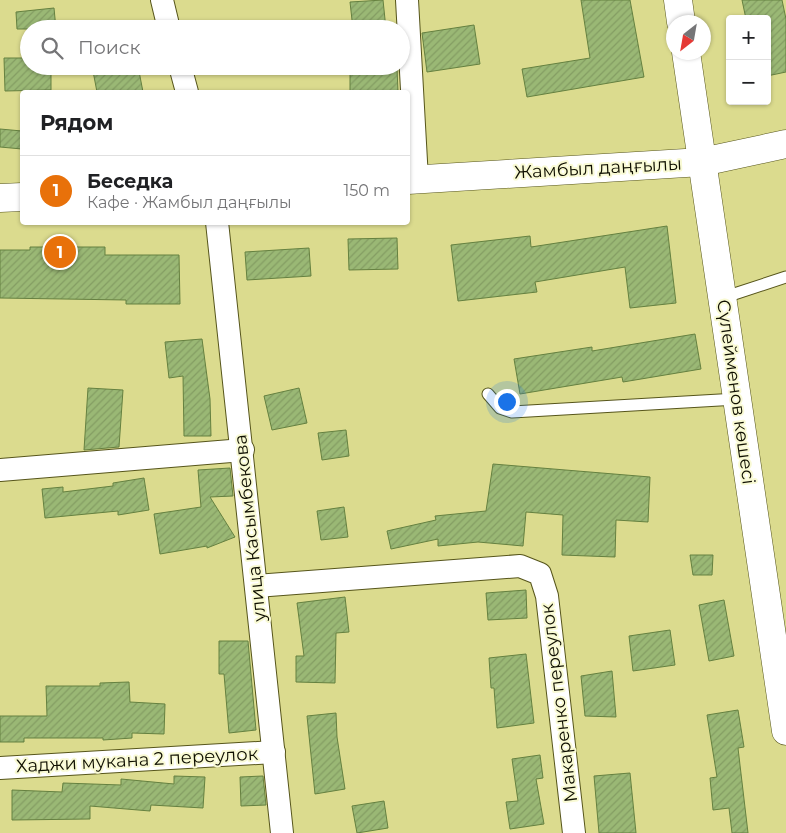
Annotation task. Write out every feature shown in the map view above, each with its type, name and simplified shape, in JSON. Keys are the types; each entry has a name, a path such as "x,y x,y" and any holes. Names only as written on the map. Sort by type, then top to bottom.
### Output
{"main road":[{"path":"678,0 680,15"},
{"name":"Сүлейменов көшесі","path":"687,60 786,731"},
{"name":"Жамбыл даңғылы","path":"412,179 702,162 786,144"},
{"path":"0,198 20,197"}],"street":[{"path":"162,0 168,20"},
{"path":"407,0 408,20"},
{"path":"182,75 186,90"},
{"path":"409,75 410,90"},
{"path":"410,107 412,179"},
{"name":"улица Касымбекова","path":"217,225 243,450 282,833"},
{"path":"0,470 243,450"},
{"name":"Макаренко переулок","path":"256,586 520,566 540,574 547,596 574,833"},
{"name":"Хаджи мукана 2 переулок","path":"0,768 274,752"}],"lane":[{"path":"722,298 786,277"},
{"path":"488,394 500,408 512,412 737,398"}],"building":[{"path":"383,0 385,20 352,20 350,2"},
{"path":"581,0 630,0 644,77 527,97 522,69 590,58"},
{"path":"742,0 782,0 786,19 786,72 771,75 771,15 745,15"},
{"path":"54,8 55,20 20,20 20,29 17,29 16,12"},
{"path":"474,25 480,64 427,72 422,33"},
{"path":"4,58 20,58 20,75 51,75 51,90 5,91"},
{"path":"94,75 140,75 143,90 97,90"},
{"path":"350,75 397,75 398,90 350,90"},
{"path":"0,129 20,131 20,149 0,147"},
{"path":"667,226 676,303 630,308 625,267 535,282 537,292 458,301 451,245 530,236 531,247"},
{"path":"397,238 398,269 349,270 348,239"},
{"path":"30,247 105,247 105,255 179,255 180,304 126,304 126,300 0,298 0,250 30,250"},
{"path":"309,248 311,276 247,280 245,252"},
{"path":"695,334 701,369 623,382 622,377 520,394 514,359 592,347 592,351"},
{"path":"202,339 210,399 211,436 184,436 183,376 169,378 165,342"},
{"path":"88,388 123,390 119,447 84,450"},
{"path":"299,388 307,423 272,430 264,396"},
{"path":"346,430 349,456 322,460 318,433"},
{"path":"493,464 650,477 648,522 616,520 615,557 562,555 563,515 526,512 523,546 478,542 438,546 438,539 391,549 387,531 436,520 435,516 486,511"},
{"path":"230,468 233,496 210,497 235,537 207,548 207,546 160,554 154,514 201,507 198,470"},
{"path":"144,478 149,510 118,515 118,511 45,518 42,489 63,487 63,492 113,486 113,483"},
{"path":"344,507 348,537 321,540 317,511"},
{"path":"690,555 713,555 712,575 693,575"},
{"path":"526,590 527,618 488,620 486,593"},
{"path":"345,597 349,632 336,633 335,683 296,682 296,656 304,656 297,603"},
{"path":"724,600 734,656 709,661 699,605"},
{"path":"670,630 675,665 633,671 629,636"},
{"path":"219,641 248,641 256,730 229,733 224,674 219,674"},
{"path":"526,654 534,723 497,728 494,688 491,688 489,658"},
{"path":"612,671 616,717 585,716 581,676"},
{"path":"129,682 130,702 165,704 164,734 132,733 132,738 103,740 103,738 24,738 24,742 0,742 0,716 47,716 46,686 100,686 100,683"},
{"path":"738,710 744,747 738,748 748,833 732,833 729,808 713,810 710,778 717,777 707,715"},
{"path":"336,713 337,737 345,789 315,794 307,716"},
{"path":"540,755 543,778 536,779 544,824 510,829 506,802 518,801 512,759"},
{"path":"630,773 636,833 599,833 594,776"},
{"path":"174,776 205,777 203,808 151,805 150,811 90,806 90,819 12,820 12,790 62,792 63,783 121,785 121,779 174,784"},
{"path":"263,776 266,805 241,806 240,777"},
{"path":"384,801 388,828 357,833 352,806"}],"place":[{"name":"Беседка","path":"60,252"}]}
